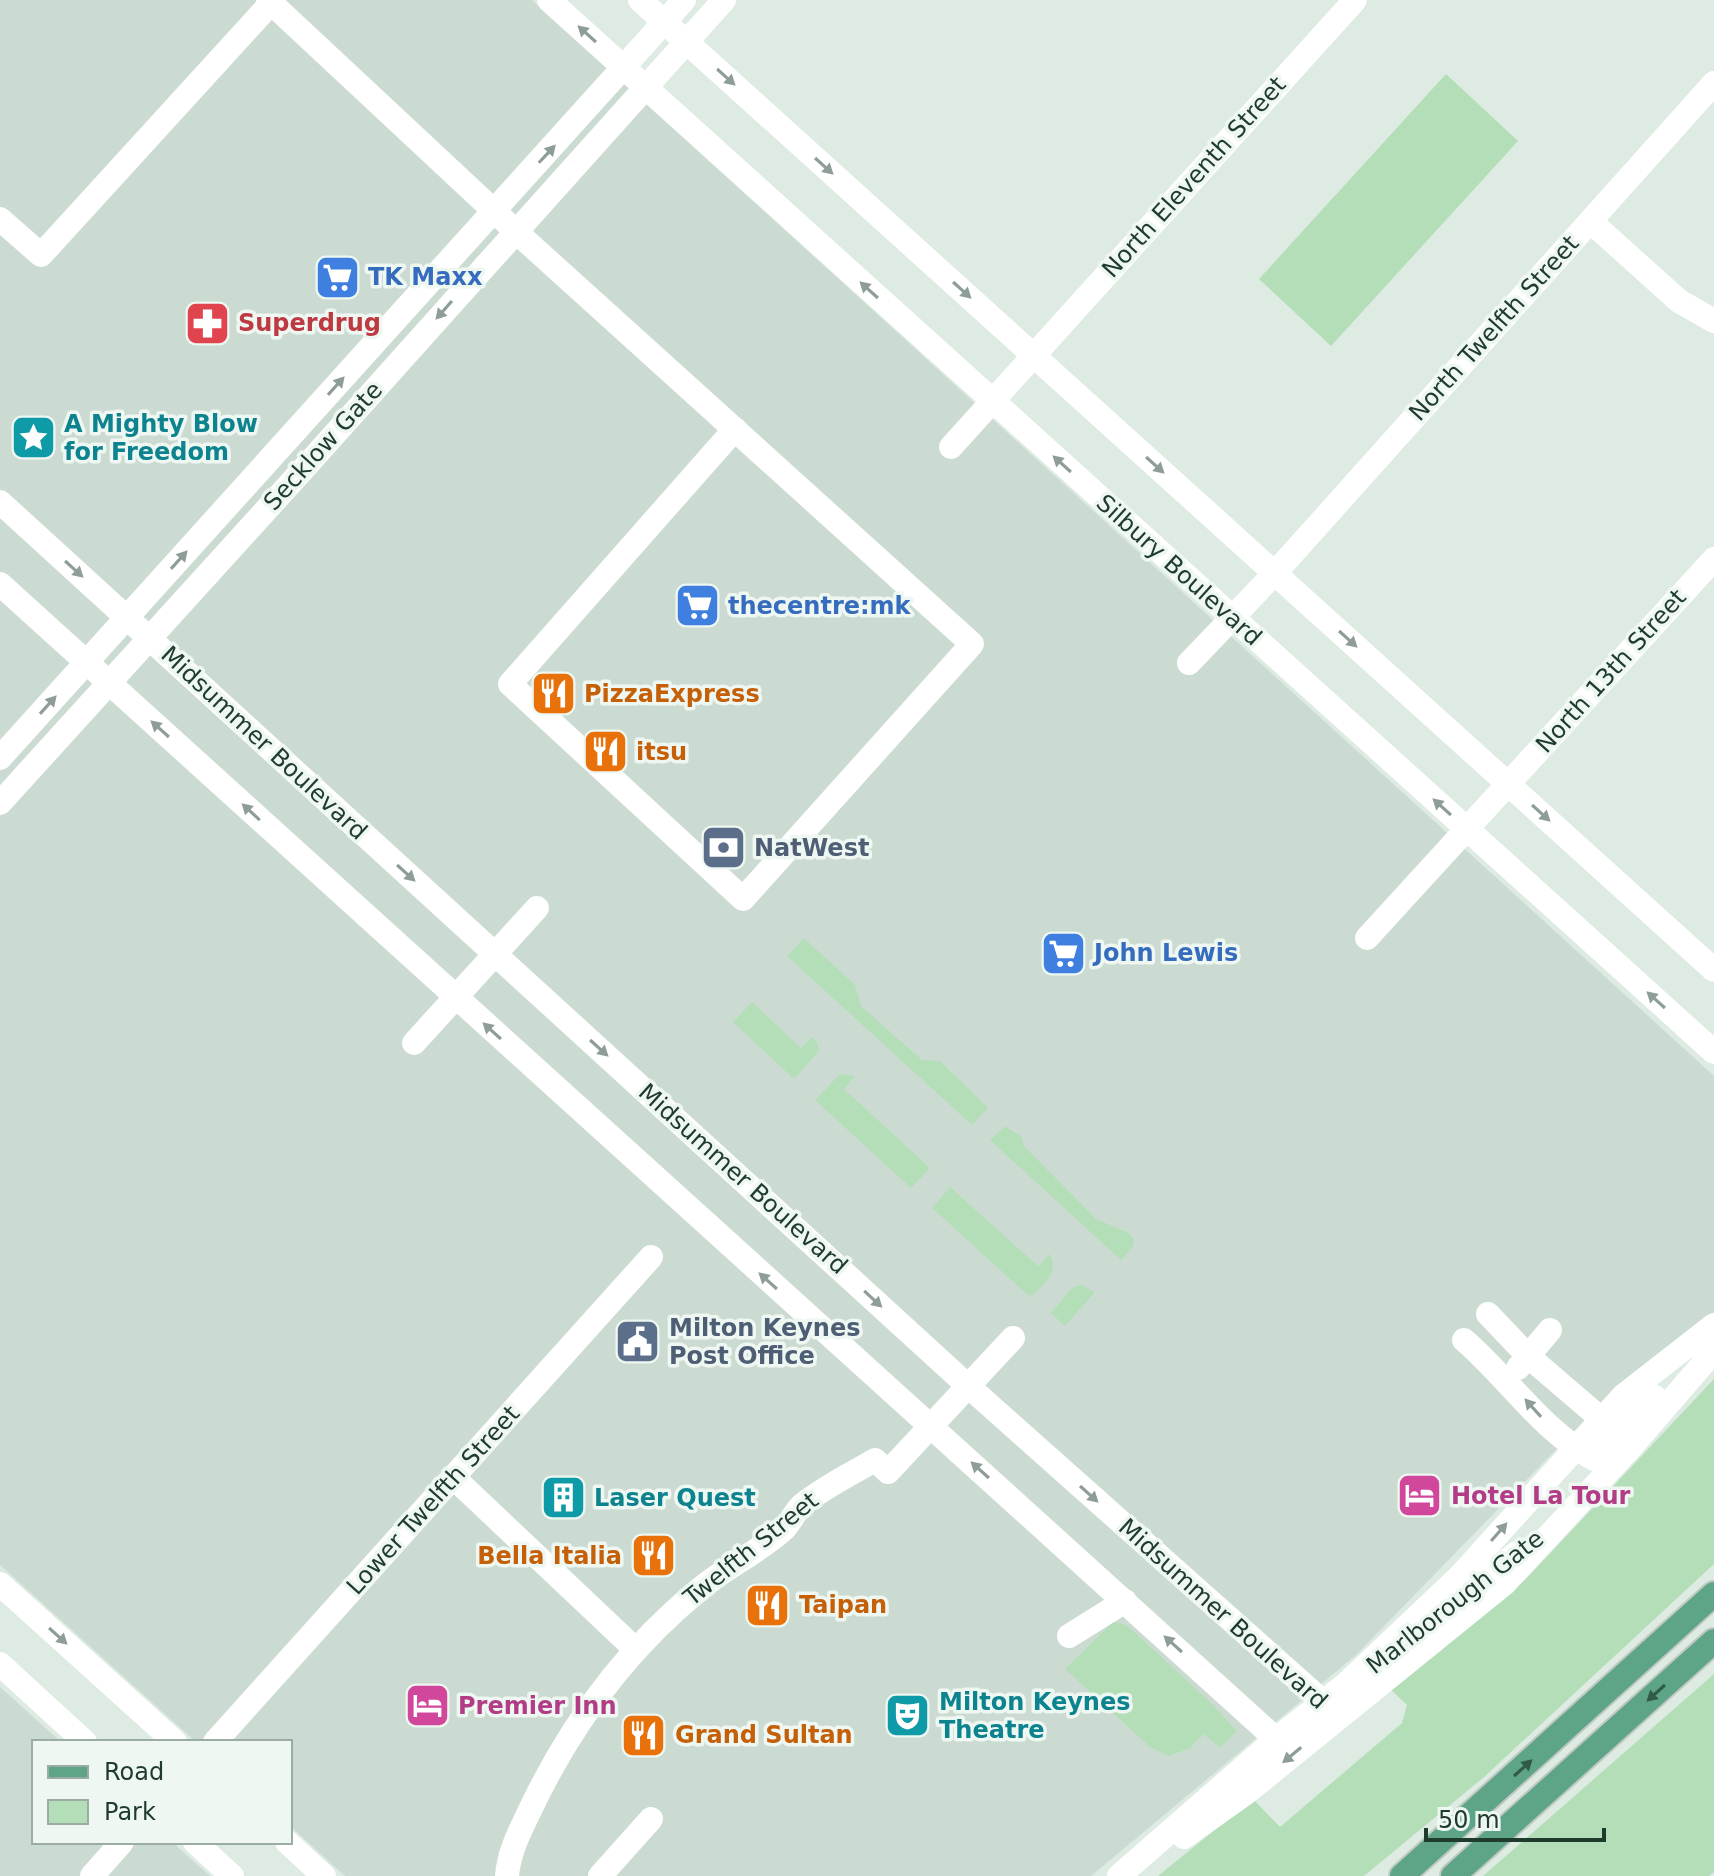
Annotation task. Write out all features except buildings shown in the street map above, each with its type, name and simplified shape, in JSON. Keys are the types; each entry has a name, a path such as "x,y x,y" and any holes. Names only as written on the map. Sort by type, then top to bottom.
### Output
{"main road":[{"path":"1402,1876 1714,1594"},
{"path":"1453,1876 1714,1641"}],"street":[{"path":"549,0 625,67"},
{"path":"640,0 1714,970"},
{"path":"665,22 684,0"},
{"path":"686,41 724,0"},
{"name":"North Eleventh Street","path":"951,447 1355,0"},
{"path":"0,219 41,255 269,2 493,211 735,429 972,644 743,899 510,684 735,429"},
{"name":"Secklow Gate","path":"86,661 665,22"},
{"name":"Secklow Gate","path":"0,803 686,41"},
{"name":"Silbury Boulevard","path":"625,67 1714,1052"},
{"name":"North Twelfth Street","path":"1189,663 1275,573 1714,83"},
{"path":"1590,221 1679,301 1714,321"},
{"path":"0,502 127,618"},
{"name":"North 13th Street","path":"1367,938 1714,559"},
{"path":"0,584 1276,1739"},
{"name":"Midsummer Boulevard","path":"127,618 968,1386 1331,1709"},
{"path":"5,753 86,661"},
{"path":"414,1043 537,908"},
{"name":"Lower Twelfth Street","path":"217,1740 651,1257"},
{"path":"1488,1314 1569,1394 1617,1433"},
{"name":"Marlborough Gate","path":"1617,1433 1623,1396 1714,1325"},
{"path":"1508,1381 1550,1330"},
{"path":"931,1426 1013,1338"},
{"path":"1464,1340 1508,1381 1554,1432 1575,1449"},
{"name":"Marlborough Gate","path":"1119,1876 1238,1786 1276,1739 1331,1709 1345,1685 1370,1674 1504,1584 1565,1517 1617,1433 1714,1348"},
{"name":"Twelfth Street","path":"507,1876 509,1855 545,1779 575,1728 635,1649 702,1587 785,1528 800,1506 875,1460 888,1472 931,1426"},
{"name":"Marlborough Gate","path":"1129,1876 1370,1674 1575,1449 1617,1433"},
{"path":"453,1477 635,1649"},
{"path":"0,1584 173,1740"},
{"path":"1069,1636 1125,1601"},
{"path":"0,1664 83,1740"},
{"path":"600,1876 651,1819"},
{"path":"92,1876 120,1844"},
{"path":"197,1844 232,1876"},
{"path":"289,1844 324,1876"}],"shaded area":[{"path":"0,0 532,0 1714,1076 1714,1312 1681,1341 1613,1391 1356,1655 1091,1876 345,1876 292,1828 292,1740 194,1740 0,1565"},
{"path":"0,1687 59,1740 32,1740 32,1844 174,1844 210,1876 0,1876"}],"green space":[{"path":"1446,74 1518,141 1331,346 1259,279"},
{"path":"804,938 855,985 861,1006 922,1060 940,1061 988,1108 972,1125 787,956"},
{"path":"752,1002 801,1048 812,1037 817,1043 819,1051 794,1079 733,1022"},
{"path":"840,1074 855,1076 844,1089 930,1168 911,1188 815,1100"},
{"path":"1005,1126 1022,1137 1024,1146 1096,1219 1129,1233 1134,1240 1132,1248 1121,1260 990,1140"},
{"path":"950,1187 1038,1266 1050,1254 1053,1261 1051,1273 1030,1297 932,1208"},
{"path":"1081,1285 1095,1292 1065,1326 1051,1313 1072,1288"},
{"path":"1714,1379 1714,1564 1484,1777 1364,1876 1158,1876 1253,1799 1280,1827 1402,1723 1407,1705 1387,1686 1480,1618 1526,1579"},
{"path":"1113,1622 1126,1625 1141,1638 1237,1731 1220,1747 1203,1734 1190,1748 1169,1756 1150,1747 1065,1669"},
{"path":"1714,1674 1714,1872 1709,1876 1483,1876"}],"place":[{"name":"TK Maxx","path":"337,277"},
{"name":"Superdrug","path":"207,323"},
{"name":"A Mighty Blow for Freedom","path":"33,438"},
{"name":"thecentre:mk","path":"697,606"},
{"name":"PizzaExpress","path":"553,694"},
{"name":"itsu","path":"605,752"},
{"name":"NatWest","path":"723,848"},
{"name":"John Lewis","path":"1063,953"},
{"name":"Milton Keynes Post Office","path":"638,1342"},
{"name":"Hotel La Tour","path":"1420,1496"},
{"name":"Laser Quest","path":"563,1498"},
{"name":"Bella Italia","path":"653,1556"},
{"name":"Taipan","path":"768,1605"},
{"name":"Premier Inn","path":"427,1706"},
{"name":"Milton Keynes Theatre","path":"908,1716"},
{"name":"Grand Sultan","path":"644,1735"}]}
